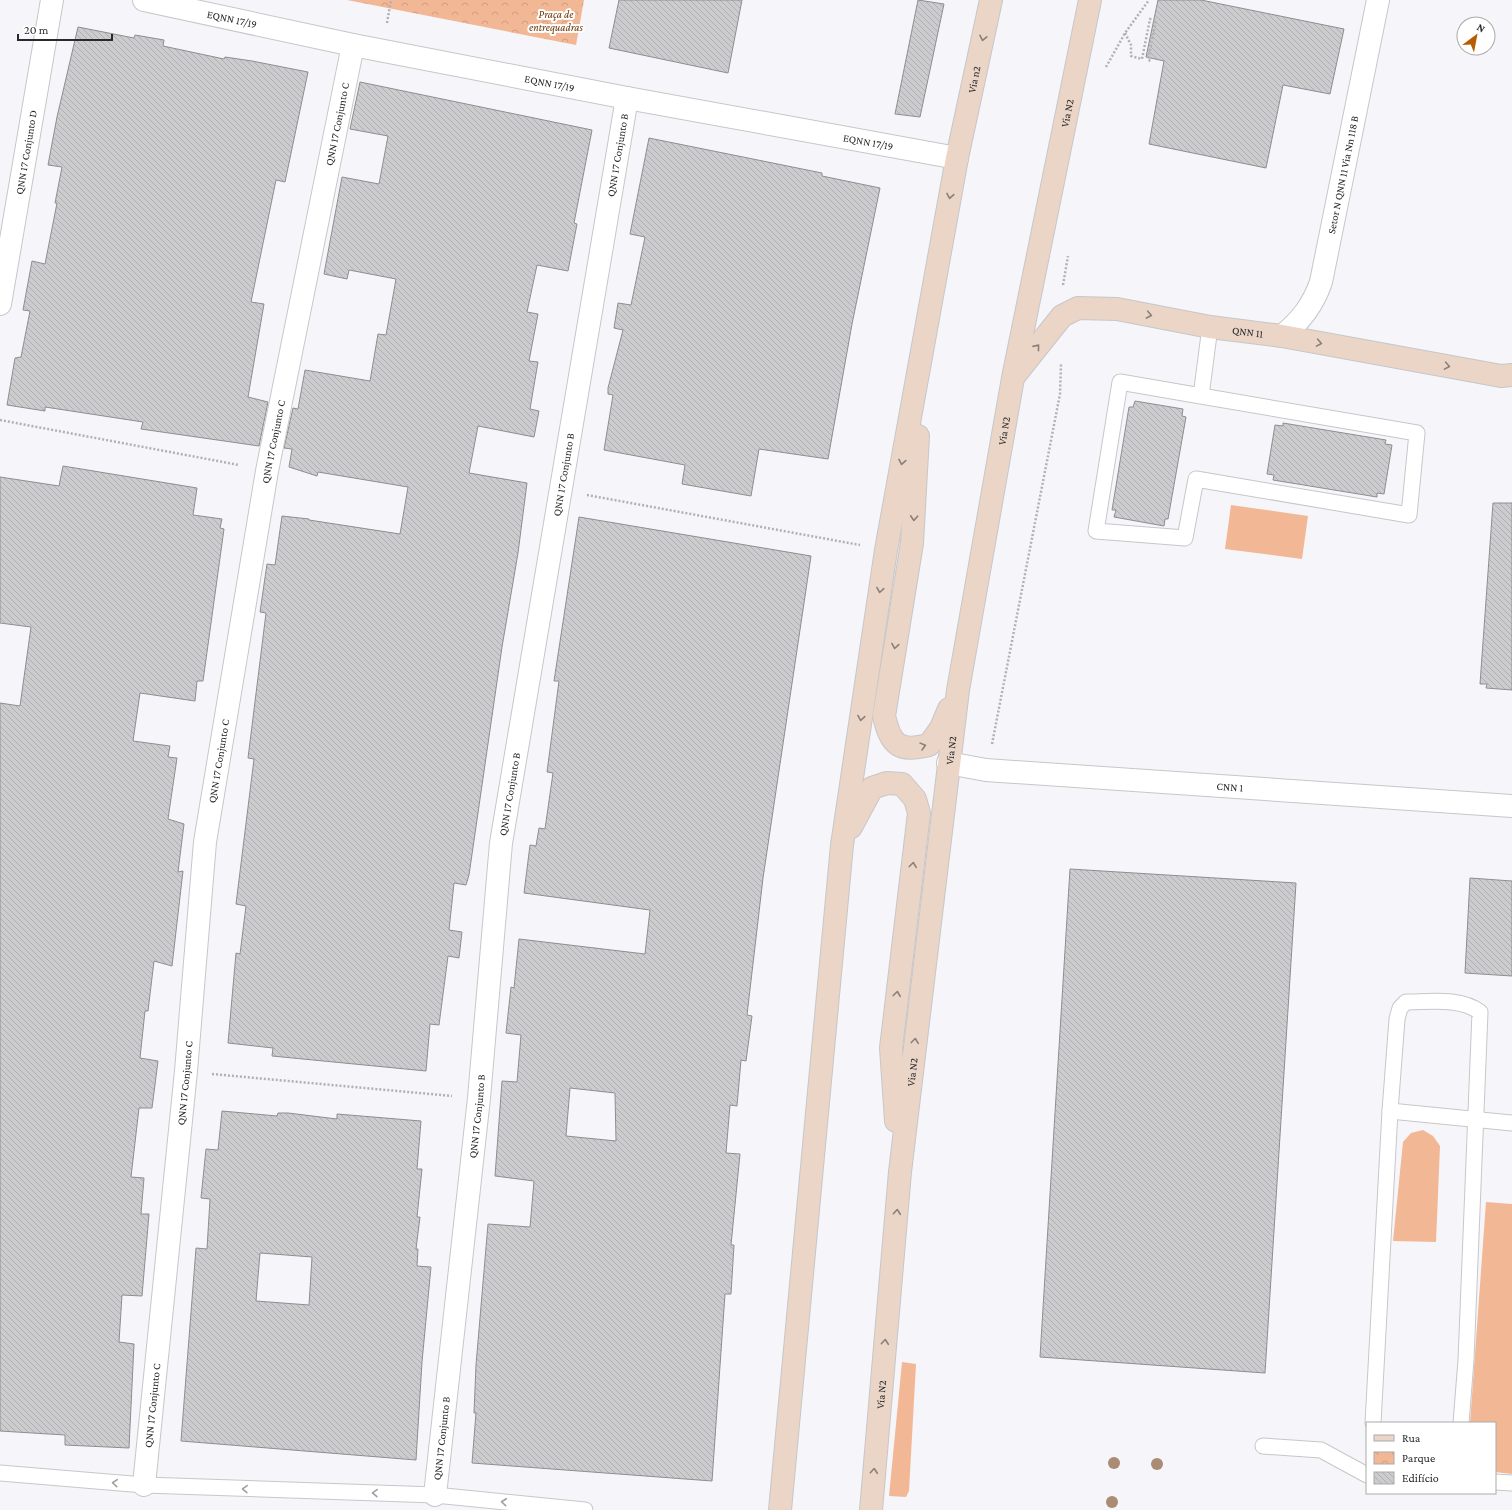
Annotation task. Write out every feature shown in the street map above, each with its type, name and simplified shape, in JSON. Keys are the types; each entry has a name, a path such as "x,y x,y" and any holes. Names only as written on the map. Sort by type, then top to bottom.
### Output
{"main road":[{"name":"Via n2","path":"957,158 991,0"},
{"name":"Via N2","path":"871,1510 900,1172 948,763 958,690 1013,378 1090,0"},
{"path":"780,1510 842,845 886,550 957,158"},
{"name":"QNN 11","path":"1013,378 1062,316 1078,308 1117,309 1210,327 1282,336 1501,376 1512,375"},
{"path":"924,339 912,543 884,716 888,733 895,742 906,748 929,745 941,728 958,690"},
{"path":"842,845 872,788 887,783 902,784 915,799 919,813 891,1048 900,1172"}],"street":[{"name":"QNN 17 Conjunto D","path":"0,304 52,0"},
{"name":"EQNN 17/19","path":"144,0 352,44 627,98 957,158"},
{"name":"Setor N QNN 11 Via Nn 118 B","path":"1282,336 1297,324 1309,308 1322,282 1378,0"},
{"name":"QNN 17 Conjunto C","path":"144,1485 186,1071 205,842 268,471 352,44"},
{"name":"QNN 17 Conjunto B","path":"435,1496 479,1098 501,843 627,98"},
{"name":"CNN 1","path":"948,763 986,770 1512,806"}],"lane":[{"path":"1201,396 1210,327"},
{"path":"1120,382 1201,396 1417,433 1409,515 1196,478 1185,538 1096,531 1120,382"},
{"path":"1373,1422 1390,1111 1397,1019 1400,1008 1406,1002 1444,1002 1468,1005 1480,1012 1467,1352 1461,1422"},
{"path":"1390,1111 1512,1123"},
{"path":"1263,1446 1321,1450 1366,1474"},
{"path":"0,1473 144,1485 435,1496 585,1510"},
{"path":"1496,1482 1512,1482"}],"path":[{"path":"1105,69 1125,33 1149,0"},
{"path":"1125,33 1131,45 1131,56 1142,59 1150,19 1156,20 1148,60 1151,61"},
{"path":"986,770 1060,394 1063,282 1069,251"},
{"path":"0,420 268,471"},
{"path":"561,490 886,550"},
{"path":"186,1071 479,1098"}],"green space":[{"name":"Praça de entrequadras","path":"347,0 584,0 576,45"},
{"path":"1231,505 1308,516 1302,559 1225,549"},
{"path":"1423,1130 1433,1136 1440,1146 1436,1242 1393,1241 1403,1142 1411,1133"},
{"path":"1486,1202 1512,1204 1512,1474 1496,1472 1496,1422 1470,1422"},
{"path":"902,1362 916,1364 909,1491 906,1497 889,1496"}],"building":[{"path":"619,0 742,0 728,73 609,48"},
{"path":"918,0 944,4 920,117 895,114"},
{"path":"1158,0 1201,0 1344,29 1330,94 1283,85 1266,168 1149,144 1164,61 1146,57"},
{"path":"78,27 134,38 135,35 164,40 163,46 224,59 225,57 252,61 308,72 285,182 276,180 251,302 264,304 248,397 268,402 259,446 141,429 143,422 45,407 45,411 7,405 15,358 21,357 30,311 23,310 32,261 45,264 57,203 55,203 62,167 48,165 57,117"},
{"path":"360,82 592,130 574,223 577,224 568,271 537,265 527,312 538,314 529,361 538,362 530,409 539,411 534,437 478,426 469,473 527,483 518,553 502,647 469,875 466,885 454,883 449,930 462,932 459,958 448,956 439,1025 430,1024 426,1071 272,1056 273,1048 228,1043 236,953 240,954 246,906 236,904 254,759 248,758 266,613 260,612 267,564 275,565 282,516 400,534 408,487 318,472 317,476 289,467 292,449 284,448 293,408 298,409 305,370 370,381 378,334 386,335 396,279 349,270 347,279 324,274 342,177 379,184 388,136 350,129"},
{"path":"649,138 822,173 822,176 880,188 852,324 828,459 759,449 751,496 682,484 685,465 604,450 613,395 608,394 608,388 623,330 614,328 618,303 631,305 645,237 630,234"},
{"path":"1135,401 1183,409 1182,416 1186,417 1168,519 1165,519 1164,526 1114,517 1116,510 1112,510 1129,407 1133,407"},
{"path":"1283,423 1386,440 1385,444 1392,445 1384,494 1377,493 1377,497 1273,480 1274,475 1267,474 1275,425 1283,426"},
{"path":"63,466 197,488 193,515 222,519 220,528 224,529 203,681 197,681 195,701 140,693 133,741 170,746 168,757 177,758 168,819 184,824 178,872 183,871 172,966 154,961 148,1011 145,1011 140,1058 158,1061 152,1108 139,1108 131,1177 144,1178 141,1214 149,1214 142,1296 122,1295 119,1342 134,1344 129,1448 65,1445 65,1435 0,1431 0,703 20,706 31,627 0,623 0,477 59,486"},
{"path":"1493,503 1512,503 1512,690 1486,688 1487,684 1480,684"},
{"path":"579,517 811,556 763,878 747,1015 752,1016 746,1061 741,1060 737,1106 730,1105 726,1153 740,1154 731,1245 734,1245 731,1294 725,1294 712,1481 472,1463 476,1413 474,1413 476,1365 488,1224 530,1227 534,1181 495,1176 502,1081 517,1082 521,1035 506,1033 511,987 514,988 519,939 645,954 650,910 524,893 530,845 536,846 539,828 545,829 553,773 547,772 559,681 554,681","holes":["570,1088 615,1093 616,1141 566,1136"]},
{"path":"1070,869 1296,883 1265,1373 1040,1357"},
{"path":"1470,878 1512,881 1512,976 1465,973"},
{"path":"222,1111 277,1116 278,1113 288,1113 337,1119 337,1114 421,1121 417,1169 422,1169 417,1217 420,1217 416,1249 418,1249 417,1266 431,1267 422,1362 416,1460 181,1441 196,1248 207,1249 210,1199 201,1198 206,1149 218,1150","holes":["260,1253 312,1257 309,1305 256,1301"]}]}
